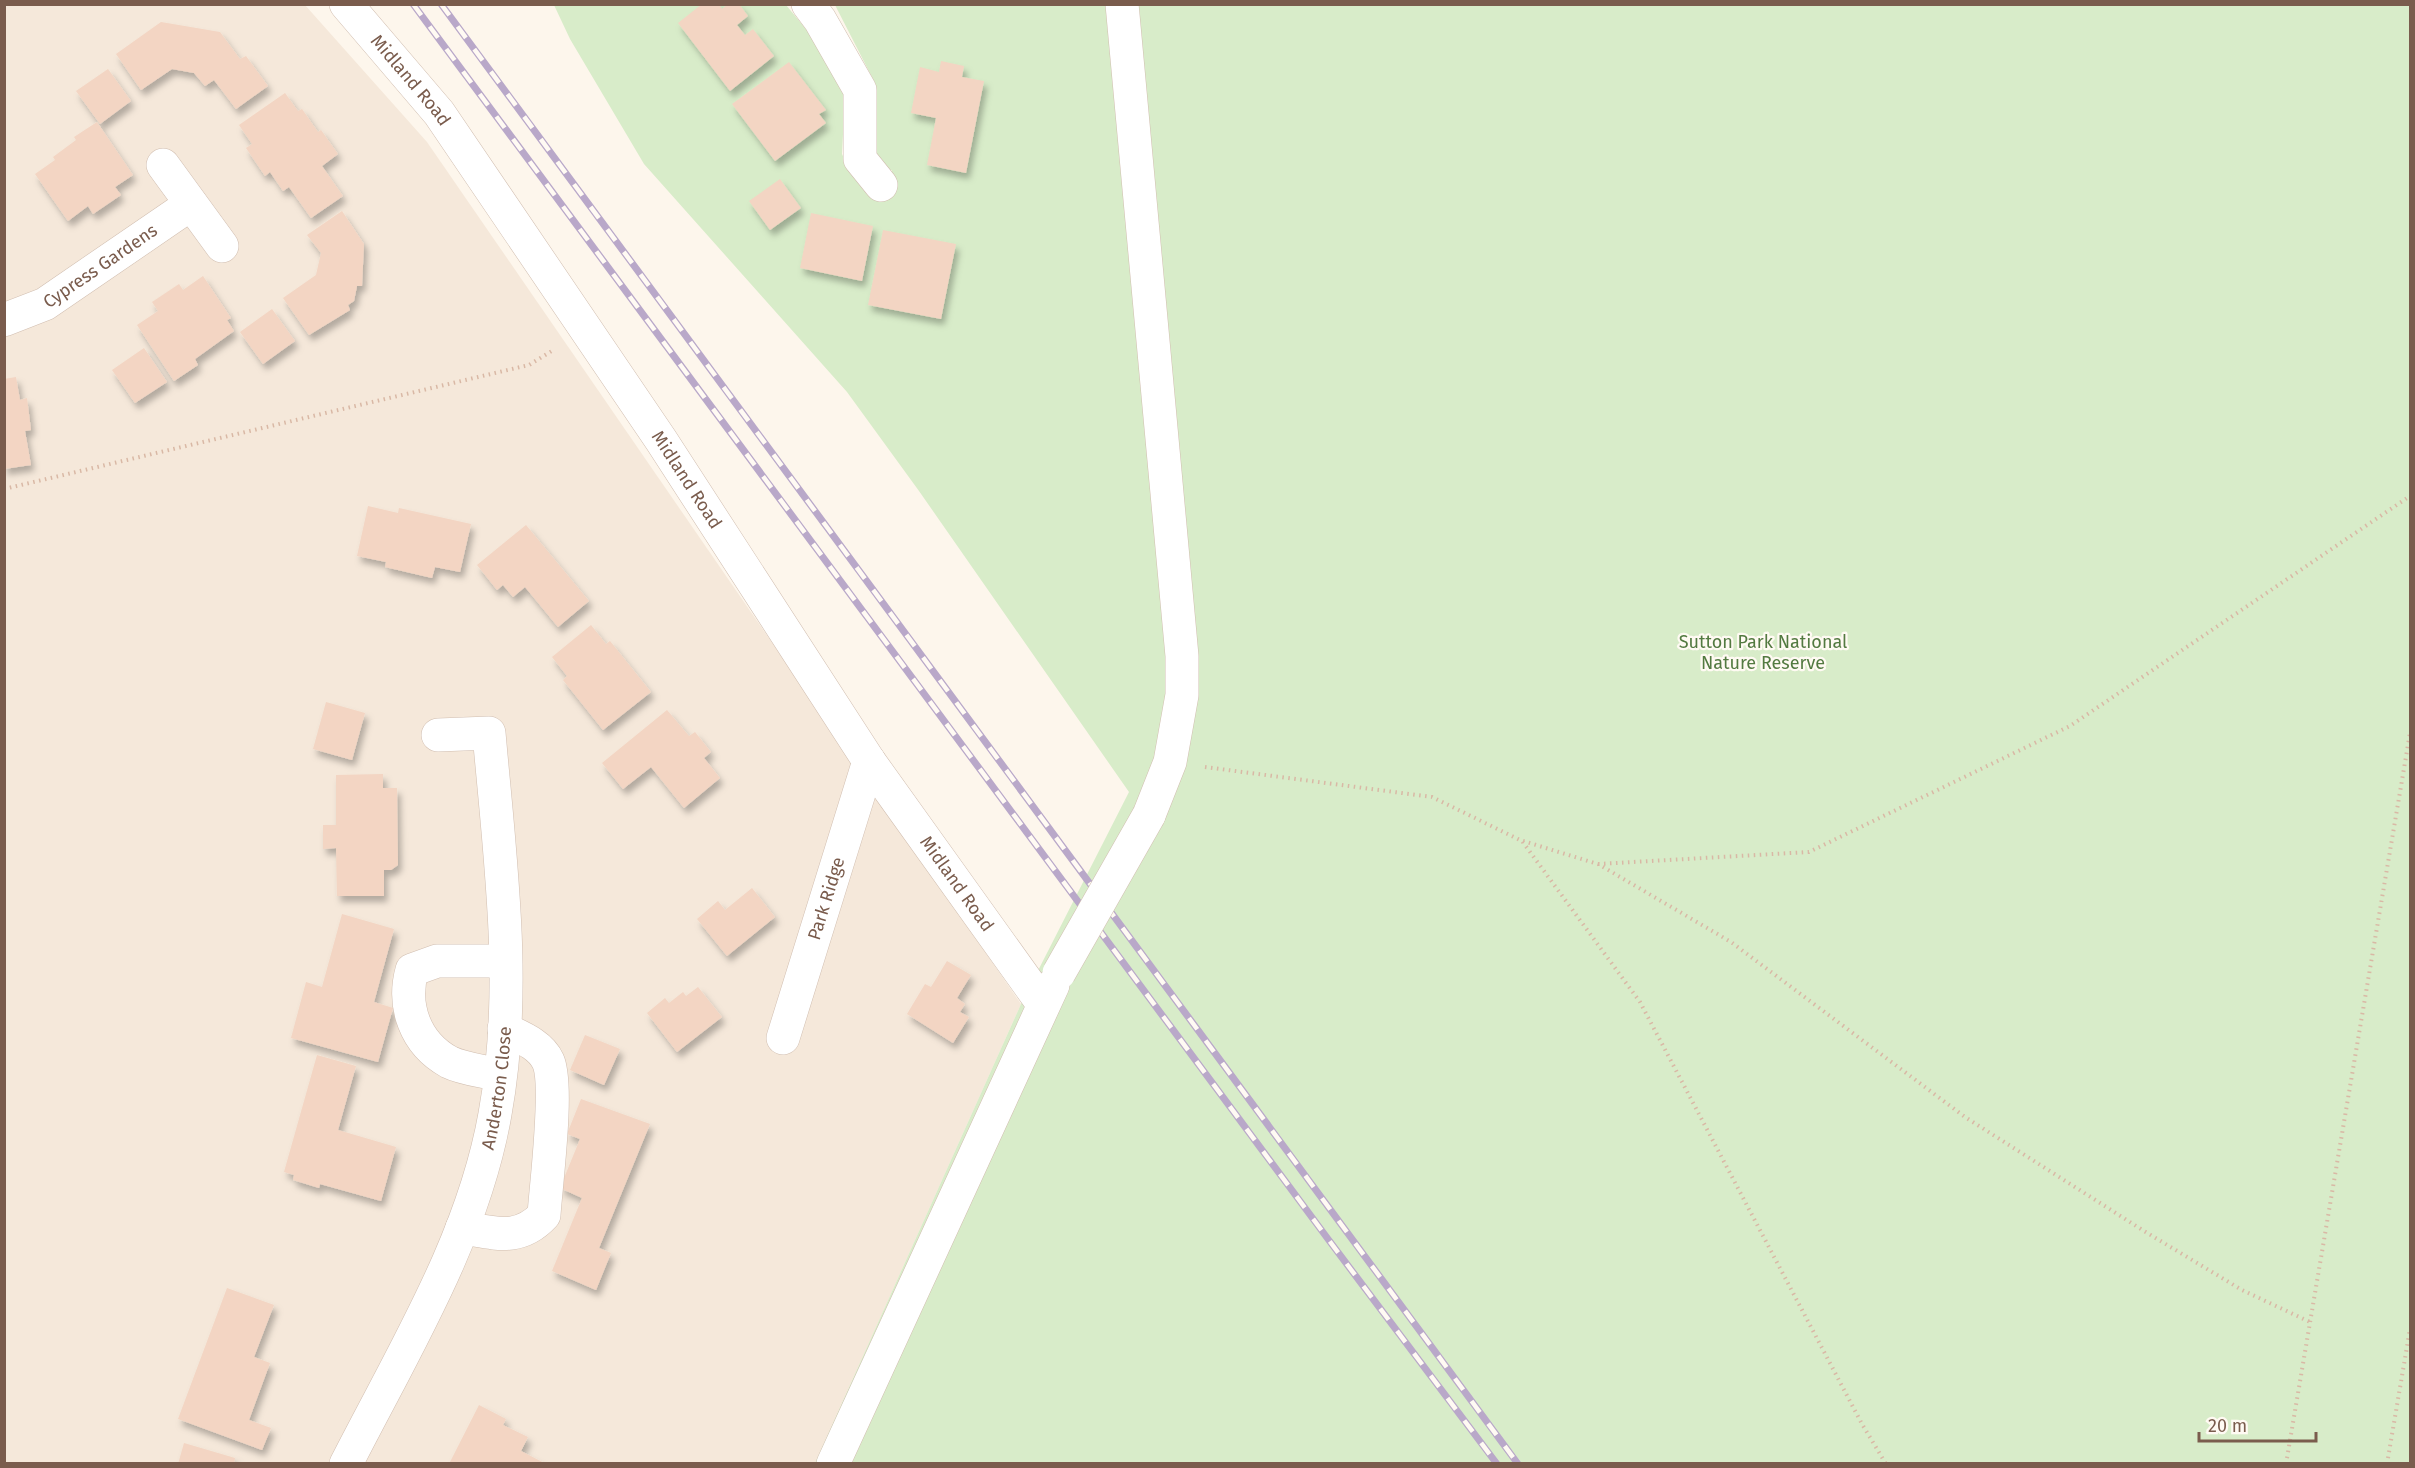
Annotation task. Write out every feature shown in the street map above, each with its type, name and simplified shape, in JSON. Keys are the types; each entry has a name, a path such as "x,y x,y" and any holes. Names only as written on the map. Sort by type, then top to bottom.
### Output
{"street":[{"name":"Midland Road","path":"346,4 439,113 661,440 868,761 1043,1004"},
{"path":"808,4 820,20 860,90 860,159 881,185"},
{"path":"833,1464 1043,1004 1149,815 1170,762 1182,695 1182,656 1122,4"},
{"path":"163,165 222,246"},
{"name":"Cypress Gardens","path":"4,320 45,304 191,204"},
{"name":"Anderton Close","path":"346,1464 441,1278 462,1228 483,1166 496,1113 504,1029 505,918 489,733 438,735"},
{"name":"Park Ridge","path":"783,1038 868,761"},
{"path":"499,1075 451,1063 435,1051 419,1034 410,1013 407,989 412,970 437,962 505,961"},
{"path":"462,1228 509,1235 534,1225 544,1215 553,1096 549,1062 532,1042 504,1029"}],"path":[{"path":"4,489 529,365 557,348"},
{"path":"1598,864 1809,852 2070,726 2410,496"},
{"path":"2286,1464 2410,733"},
{"path":"1170,762 1432,797 1522,841 1598,864 1731,942 1965,1117 2144,1231 2242,1290 2310,1322"},
{"path":"1522,841 1640,1002 1862,1424 1887,1464"},
{"path":"2387,1464 2410,1329"}],"shaded area":[{"path":"5,5 305,5 427,142 1021,1004 815,1463 5,1464"}],"green space":[{"name":"Sutton Park National Nature Reserve","path":"554,5 786,5 811,35 845,94 842,154 850,171 886,200 892,170 885,170 875,163 872,123 876,85 835,5 2410,5 2410,1463 815,1463 1021,1004 1129,792 919,491 847,392 644,164 570,39"}],"building":[{"path":"702,4 719,4 722,9 728,4 739,4 748,16 737,25 745,35 753,29 774,56 730,91 678,23"},
{"path":"161,22 220,32 240,59 246,56 268,86 236,109 214,80 205,86 194,73 172,69 141,90 116,54"},
{"path":"941,61 964,66 962,77 984,81 966,173 927,165 936,118 911,113 920,67 939,72"},
{"path":"789,62 826,110 819,114 826,123 775,161 732,104"},
{"path":"108,69 131,101 100,124 76,91"},
{"path":"285,93 298,111 302,109 318,132 321,130 338,154 322,166 343,196 311,218 289,187 283,191 270,172 265,176 246,148 252,144 239,125"},
{"path":"97,122 133,175 115,187 121,195 93,214 88,206 68,221 35,174 55,160 53,157 76,140 74,137"},
{"path":"780,179 801,208 770,230 749,201"},
{"path":"342,211 364,244 362,286 357,286 354,301 348,305 350,310 309,335 283,298 316,275 321,253 307,235"},
{"path":"811,213 873,226 862,281 800,268"},
{"path":"883,230 956,244 941,319 868,305"},
{"path":"203,276 231,318 227,320 234,331 195,359 198,365 174,381 137,325 158,311 152,302 179,284 183,290"},
{"path":"272,309 295,341 263,364 240,332"},
{"path":"144,348 167,382 135,403 112,370"},
{"path":"16,377 20,400 27,398 31,430 25,431 31,465 4,469 4,379"},
{"path":"368,506 398,513 399,508 471,524 460,572 435,567 432,578 385,567 386,562 357,556"},
{"path":"526,525 589,601 558,627 525,587 513,597 503,585 497,590 477,565"},
{"path":"591,625 606,644 610,641 651,692 603,730 563,680 567,676 552,657"},
{"path":"326,702 365,713 352,760 313,749"},
{"path":"667,710 689,736 695,732 711,752 704,758 720,778 684,808 651,767 623,789 602,763"},
{"path":"383,774 383,788 397,788 398,865 391,870 384,870 384,896 337,896 336,848 323,849 323,825 336,825 336,775"},
{"path":"752,888 775,917 727,956 697,919 718,901 725,910"},
{"path":"342,914 394,929 374,1002 393,1008 378,1062 291,1038 306,982 322,987"},
{"path":"947,961 971,975 957,998 965,1004 960,1012 969,1017 953,1043 907,1014 925,984 931,987"},
{"path":"698,987 722,1017 677,1052 647,1013 665,998 669,1003 683,992 686,996"},
{"path":"585,1035 620,1049 604,1085 570,1070"},
{"path":"317,1055 356,1066 338,1130 396,1147 381,1201 320,1184 319,1188 293,1180 294,1175 284,1172"},
{"path":"581,1099 650,1124 599,1248 611,1253 596,1290 552,1271 582,1198 560,1188 580,1139 567,1134"},
{"path":"227,1288 274,1305 254,1357 270,1363 249,1420 271,1428 262,1450 178,1419"},
{"path":"479,1405 506,1419 503,1425 528,1437 521,1451 546,1464 449,1464"},
{"path":"184,1443 235,1458 234,1464 178,1464"}],"railway":[{"path":"413,4 1497,1464"},
{"path":"441,4 1518,1464"}]}
